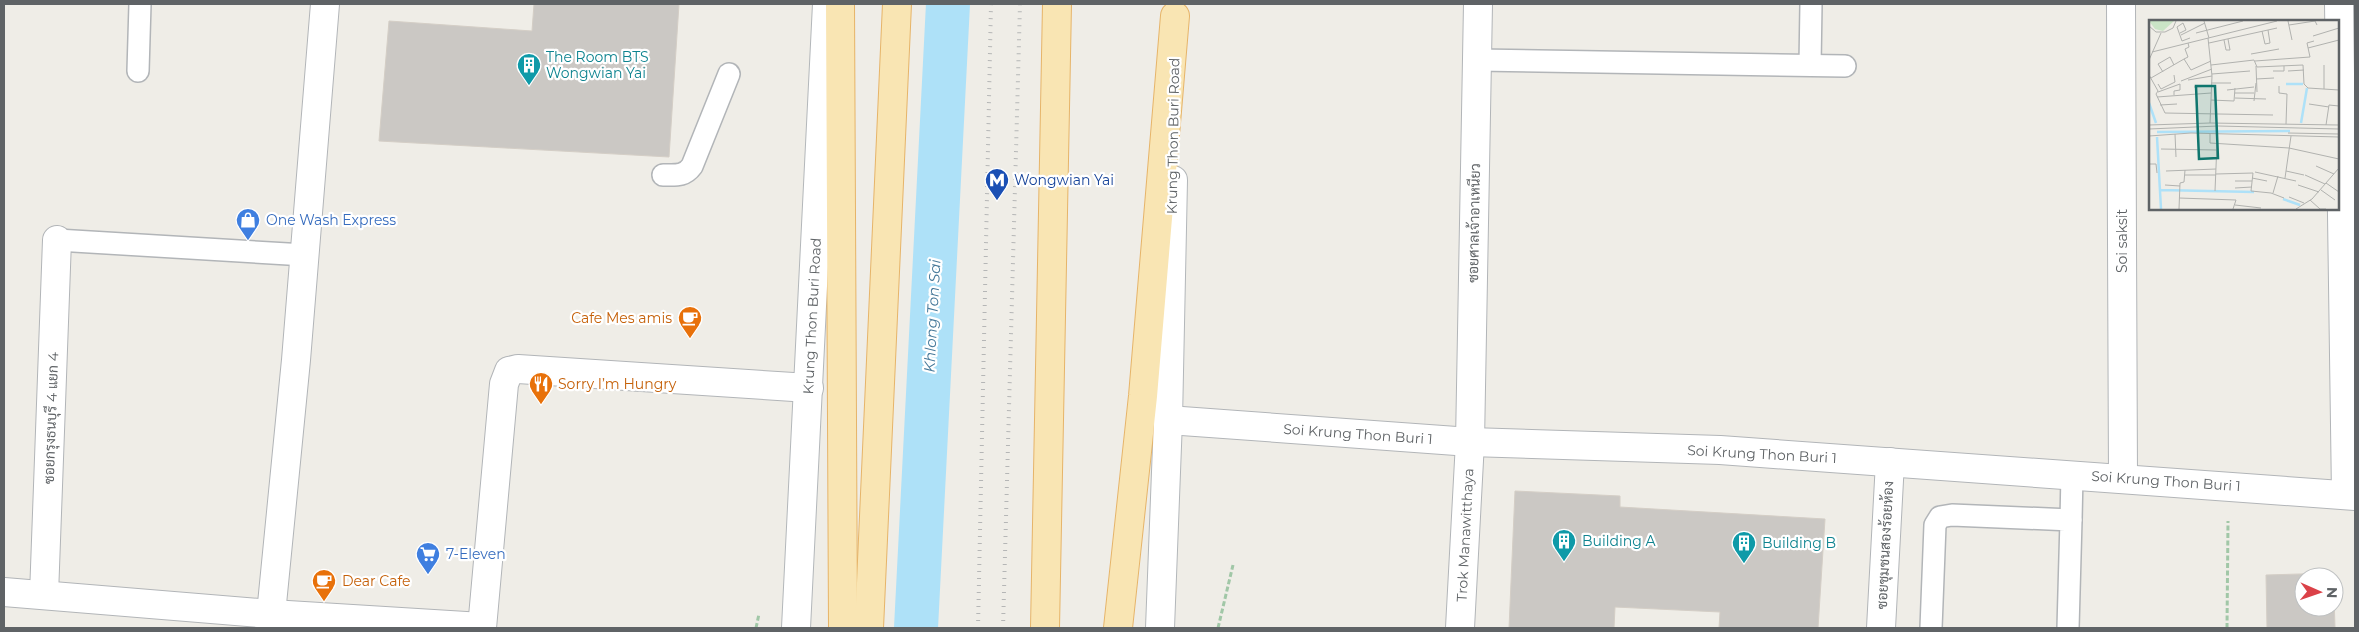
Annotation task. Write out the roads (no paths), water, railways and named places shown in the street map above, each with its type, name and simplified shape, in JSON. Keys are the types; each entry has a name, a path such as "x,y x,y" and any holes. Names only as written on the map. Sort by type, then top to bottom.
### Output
{"main road":[{"path":"840,4 842,628"},
{"path":"870,628 897,4"},
{"path":"1045,628 1057,4"},
{"path":"1118,628 1143,396 1176,10"}],"street":[{"path":"271,614 305,255 325,4"},
{"name":"Krung Thon Buri Road","path":"796,628 827,4"},
{"name":"ซอยศาลเจ้าอาเหนียว","path":"1470,442 1478,4"},
{"name":"Soi saksit","path":"2120,4 2123,478"},
{"path":"2339,4 2351,495"},
{"name":"Krung Thon Buri Road","path":"1160,628 1168,420 1176,10"},
{"name":"ซอยกรุงธนบุรี 4 แยก 4","path":"44,595 57,240"},
{"path":"4,592 271,614 482,627 504,384 509,371 518,369 809,388"},
{"name":"Soi Krung Thon Buri 1","path":"1168,420 1470,442 1720,450 2351,495"},
{"name":"Trok Manawitthaya","path":"1460,628 1470,442"},
{"name":"ซอยชุมชนสองร้อยห้อง","path":"1881,628 1890,462"}],"lane":[{"path":"138,71 140,4"},
{"path":"1810,65 1811,4"},
{"path":"1477,60 1844,66"},
{"path":"663,175 680,175 688,172 692,166 729,74"},
{"path":"57,240 305,255"},
{"path":"2068,628 2072,475"},
{"path":"1931,628 1934,530 1936,520 1940,517 1952,515 2071,520"}],"waterway":[{"name":"Khlong Ton Sai","path":"916,628 948,4"}],"railway":[{"path":"978,628 991,4"},
{"path":"1003,628 1020,4"}],"place":[{"name":"The Room BTS Wongwian Yai","path":"529,86"},
{"name":"Wongwian Yai","path":"997,201"},
{"name":"One Wash Express","path":"248,241"},
{"name":"Cafe Mes amis","path":"690,339"},
{"name":"Sorry I’m Hungry","path":"541,405"},
{"name":"Building A","path":"1564,562"},
{"name":"Building B","path":"1744,564"},
{"name":"7-Eleven","path":"428,575"},
{"name":"Dear Cafe","path":"324,602"}]}
